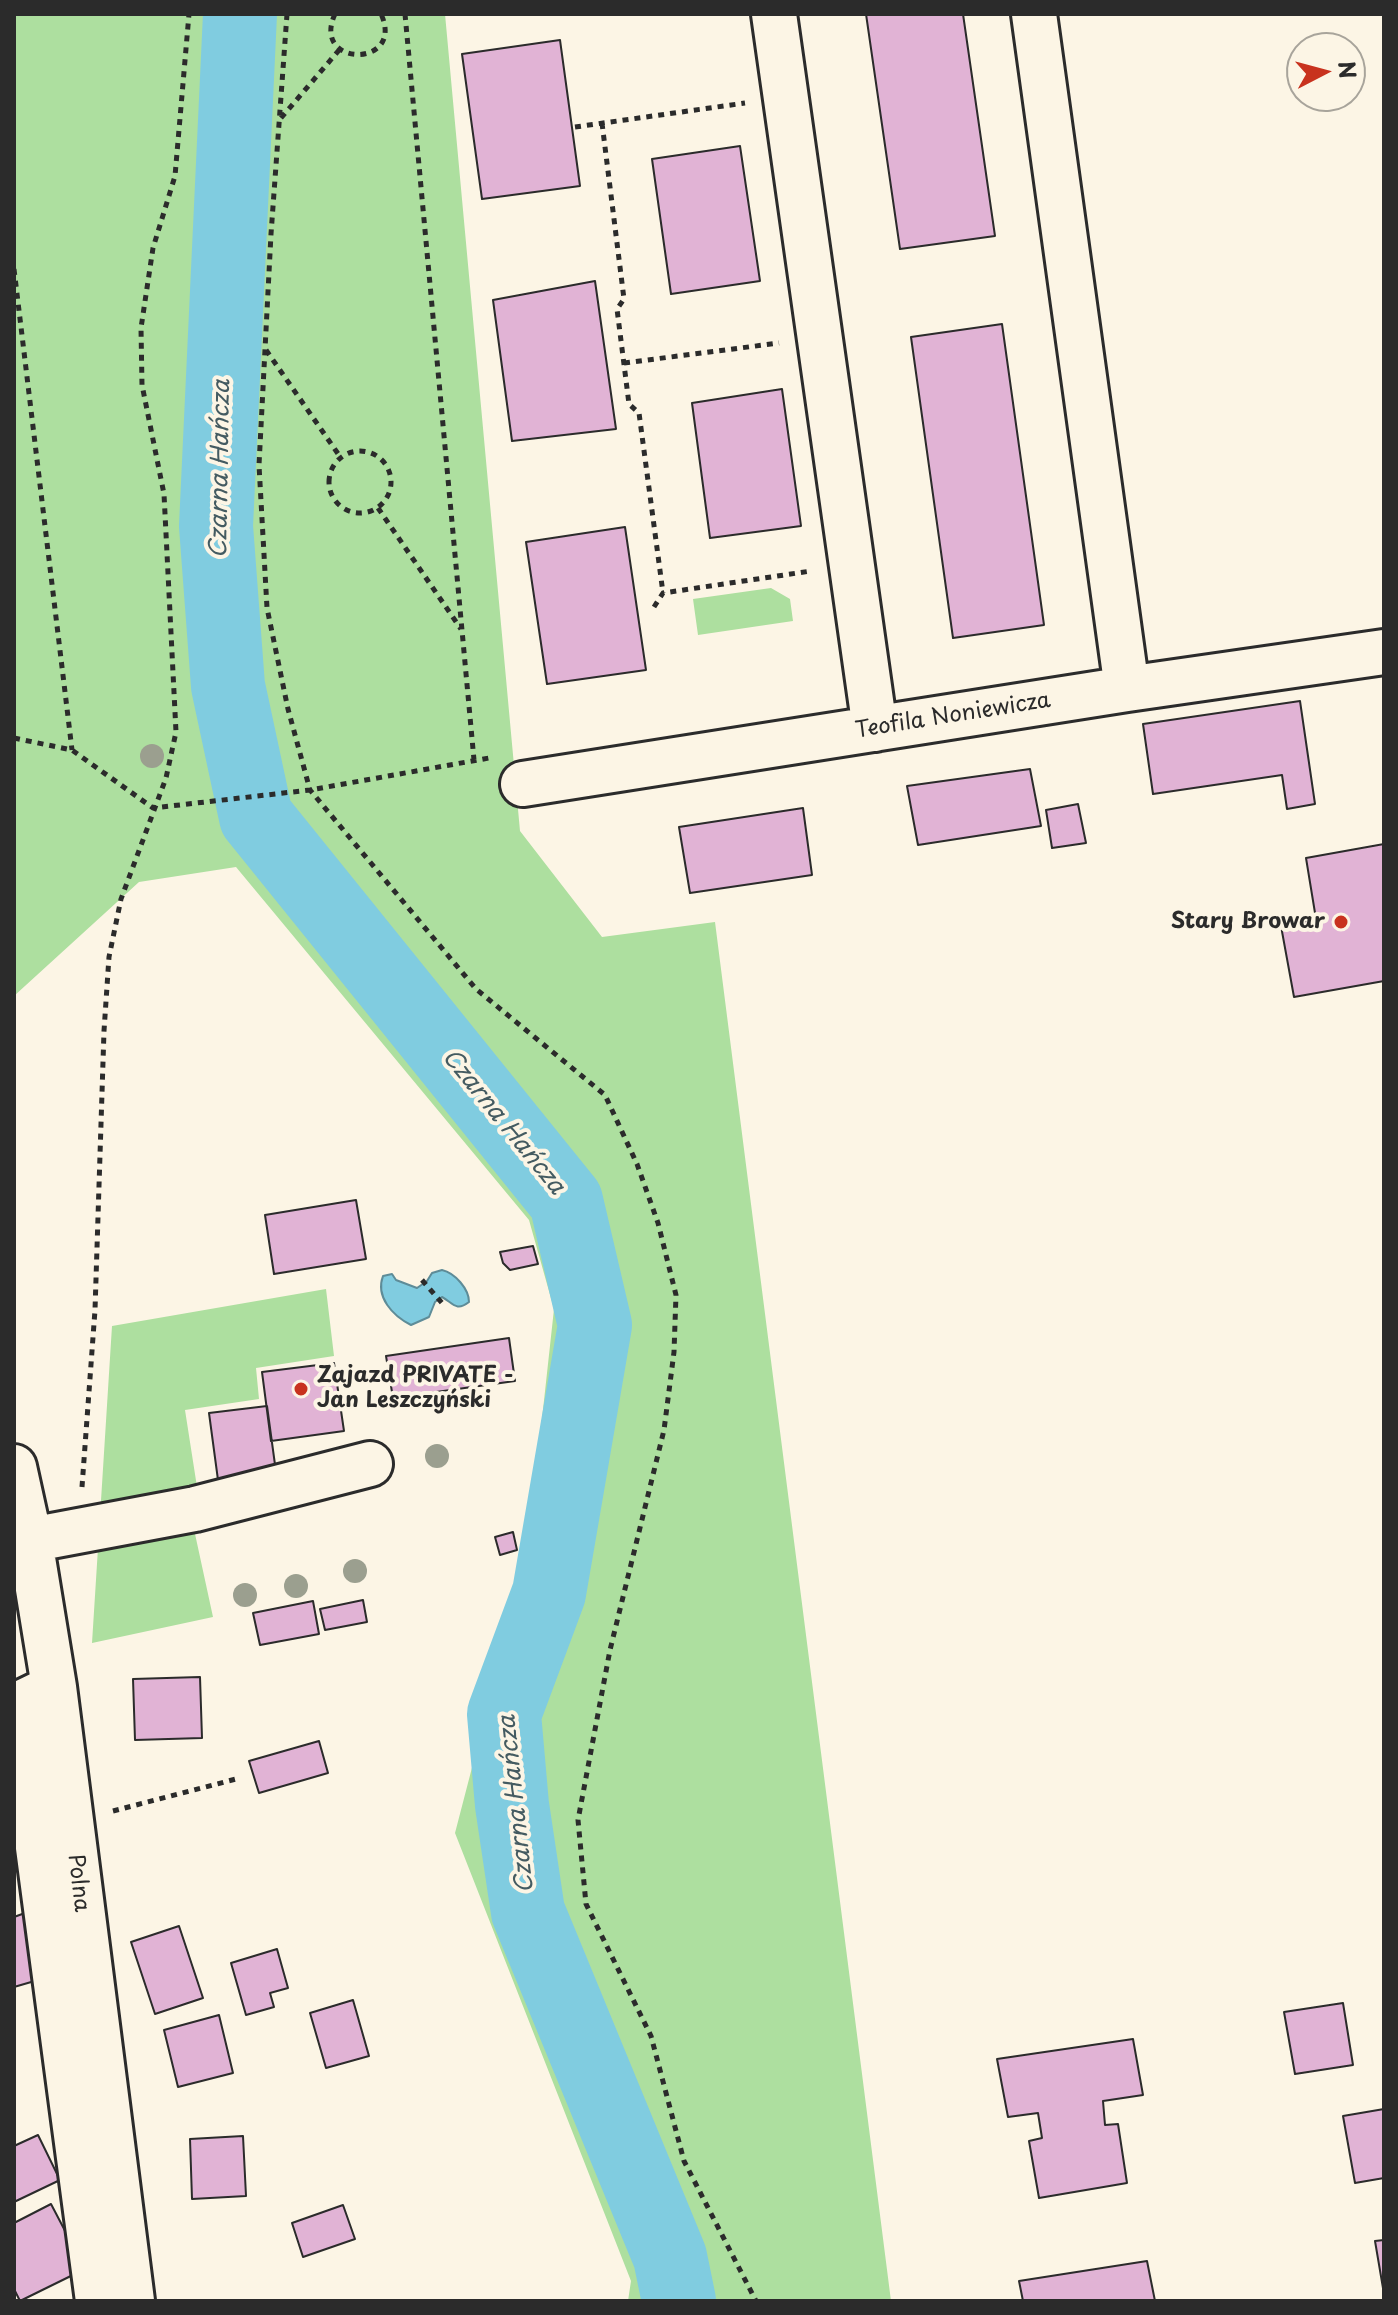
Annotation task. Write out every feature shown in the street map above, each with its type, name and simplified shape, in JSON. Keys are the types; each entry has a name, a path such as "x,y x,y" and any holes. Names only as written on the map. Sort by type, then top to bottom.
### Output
{"street":[{"path":"774,14 875,729"},
{"path":"1034,14 1127,689"},
{"name":"Teofila Noniewicza","path":"510,770 875,729 1384,652"},
{"path":"30,1540 195,1509 370,1464"},
{"name":"Polna","path":"14,1467 30,1540 54,1687 132,2301"},
{"path":"54,1687 19,1704 98,2301"}],"path":[{"path":"78,1531 95,1310 109,957 121,899 166,778 176,732 164,494 142,385 141,328 153,248 175,176 189,14"},
{"path":"287,14 259,465 267,608 288,709 310,790 476,989 605,1095 637,1164 658,1223 676,1295 674,1352 664,1430 610,1650 578,1820 586,1904 651,2036 684,2161 756,2301"},
{"path":"335,14 331,33 340,49 356,56 373,52 383,38 385,30 381,14"},
{"path":"405,14 474,760"},
{"path":"279,120 340,49"},
{"path":"575,127 786,97"},
{"path":"602,123 624,299 617,309 629,404 639,413 663,593 654,607"},
{"path":"14,269 72,750"},
{"path":"624,363 820,338"},
{"path":"265,349 341,458"},
{"path":"359,451 369,453 385,464 390,473 389,492 378,508 358,513 338,504 329,485 329,475 341,458 359,451"},
{"path":"378,508 462,630"},
{"path":"663,593 851,564"},
{"path":"14,738 72,750 153,808 310,790 474,760 510,770"},
{"path":"422,1280 442,1303"},
{"path":"70,1822 236,1779"}],"green space":[{"path":"14,14 445,14 520,831 602,937 715,922 891,2301 628,2301 631,2281 455,1833 527,1556 554,1309 529,1220 236,867 139,882 14,996"},
{"path":"771,588 790,599 793,621 698,635 693,599"},
{"path":"326,1289 334,1356 256,1368 259,1399 185,1410 197,1487 192,1520 213,1617 92,1643 112,1326"}],"water":[{"path":"442,1270 452,1274 467,1292 469,1302 465,1305 452,1304 442,1297 435,1302 429,1317 411,1325 387,1305 381,1291 383,1276 392,1274 396,1280 417,1288 432,1273"}],"building":[{"path":"866,14 963,14 995,236 900,249"},
{"path":"560,40 580,186 482,199 462,54"},
{"path":"740,146 760,281 671,294 652,159"},
{"path":"595,281 616,429 512,441 493,300"},
{"path":"1002,324 1044,625 953,638 911,337"},
{"path":"782,389 801,526 710,538 692,403"},
{"path":"625,527 646,670 547,684 526,542"},
{"path":"1300,701 1315,804 1287,809 1282,775 1153,794 1143,724"},
{"path":"1030,769 1041,826 918,845 907,786"},
{"path":"1078,804 1086,843 1052,848 1046,810"},
{"path":"803,808 812,875 690,893 679,827"},
{"name":"Stary Browar","path":"1384,844 1384,981 1294,997 1281,926 1316,919 1306,858"},
{"path":"356,1200 366,1259 274,1274 265,1215"},
{"path":"533,1246 538,1264 510,1270 503,1263 500,1252"},
{"path":"509,1338 515,1381 393,1398 386,1356"},
{"name":"Zajazd PRIVATE - Jan Leszczyński","path":"334,1363 344,1431 271,1441 262,1372"},
{"path":"267,1406 276,1472 218,1480 209,1413"},
{"path":"513,1532 517,1550 500,1555 495,1537"},
{"path":"363,1600 367,1622 325,1630 320,1609"},
{"path":"313,1601 319,1634 260,1645 253,1613"},
{"path":"200,1677 202,1738 135,1740 133,1679"},
{"path":"319,1741 328,1773 259,1793 249,1761"},
{"path":"25,1913 45,1978 14,1987 14,1917"},
{"path":"179,1926 203,1998 155,2014 131,1942"},
{"path":"277,1949 288,1988 270,1993 274,2007 246,2015 231,1963"},
{"path":"353,2000 369,2056 326,2068 310,2013"},
{"path":"1343,2003 1353,2065 1295,2074 1284,2012"},
{"path":"219,2015 233,2073 178,2087 164,2030"},
{"path":"1133,2039 1143,2095 1103,2101 1105,2125 1118,2124 1127,2183 1039,2198 1029,2141 1042,2138 1038,2113 1008,2117 997,2059"},
{"path":"1384,2109 1384,2178 1355,2183 1343,2116"},
{"path":"38,2135 60,2180 14,2202 14,2146"},
{"path":"243,2136 246,2196 192,2199 190,2139"},
{"path":"51,2204 85,2269 20,2301 14,2289 14,2223"},
{"path":"343,2205 355,2239 303,2257 292,2223"},
{"path":"1384,2240 1384,2294 1375,2241"},
{"path":"1147,2261 1155,2301 1023,2301 1019,2281"}],"waterway":[{"name":"Czarna Hańcza","path":"240,14 216,526 228,686 256,817 566,1201 595,1325 549,1593 504,1714 512,1805 528,1912 670,2257 679,2301"}],"place":[{"name":"Stary Browar","path":"1341,922"},
{"name":"Zajazd PRIVATE - Jan Leszczyński","path":"301,1389"}]}
